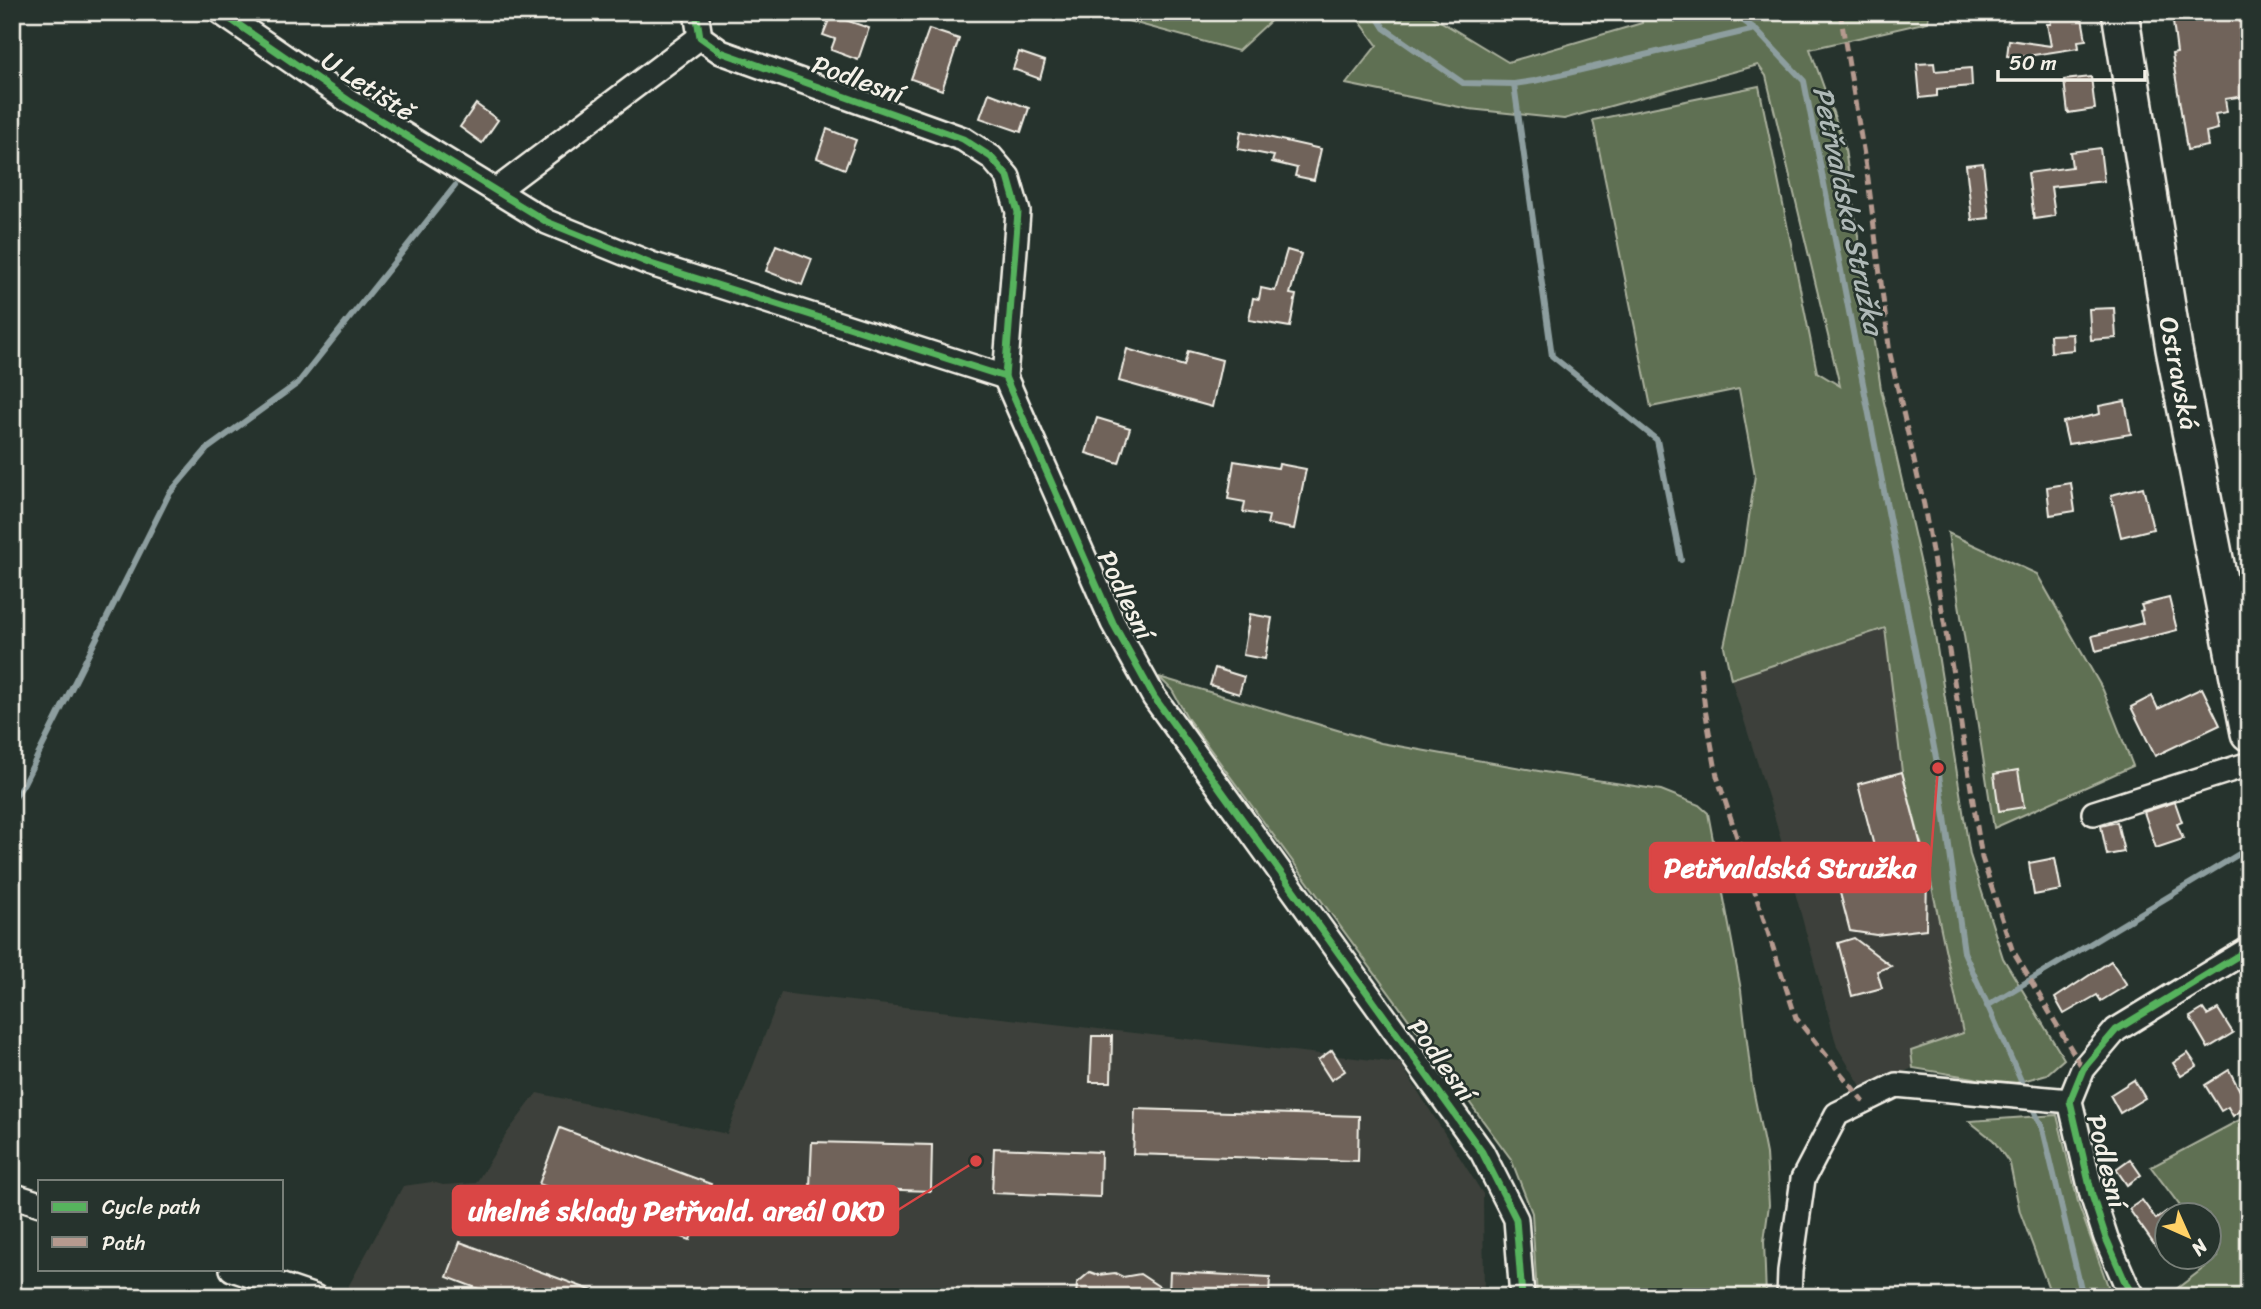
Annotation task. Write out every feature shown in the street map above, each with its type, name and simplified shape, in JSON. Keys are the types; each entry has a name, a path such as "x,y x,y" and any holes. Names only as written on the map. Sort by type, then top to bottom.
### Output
{"main road":[{"name":"Ostravská","path":"2120,12 2174,348 2249,733"}],"street":[{"name":"U Letiště","path":"220,12 349,101 547,222 651,264 1005,377"},
{"path":"497,190 700,37 696,12"},
{"name":"Podlesní","path":"700,37 721,52 963,139 991,157 1008,177 1018,212 1005,377 1113,623 1154,697 1482,1152 1516,1219 1522,1297"},
{"path":"2094,813 2249,764"},
{"name":"Podlesní","path":"2134,1297 2106,1238 2092,1195 2070,1101 2083,1069 2116,1030 2249,949"},
{"name":"Podlesní","path":"1789,1297 1803,1179 1837,1114 1896,1085 2070,1101"},
{"path":"12,1195 38,1203"},
{"path":"235,1270 315,1297"}],"shaded area":[{"path":"1885,628 1902,772 1929,873 1963,1033 1911,1051 1913,1068 1863,1089 1837,1047 1776,822 1731,679"},
{"path":"781,993 1400,1063 1483,1194 1484,1297 378,1297 348,1287 403,1186 432,1182 443,1185 476,1183 507,1133 537,1093 727,1134"}],"green space":[{"path":"1095,12 1280,12 1238,51"},
{"path":"1353,12 1425,12 1508,62 1642,23 1641,12 1929,12 1928,22 1810,49 1844,143 1881,389 1930,604 1970,855 2003,958 2064,1059 2047,1074 2002,1087 1974,1078 1913,1068 1911,1051 1963,1033 1929,873 1902,772 1885,628 1731,679 1724,646 1743,559 1755,475 1739,389 1651,407 1593,120 1759,86 1817,372 1840,386 1766,76 1758,65 1564,119 1469,109 1346,84 1377,45"},
{"path":"1948,533 2037,574 2103,690 2133,766 1994,828"},
{"path":"1159,677 1381,743 1661,790 1699,805 1708,813 1741,990 1752,1084 1766,1154 1769,1205 1764,1241 1766,1297 1537,1297 1532,1213 1511,1159 1188,719 1172,690"},
{"path":"2057,1115 2079,1206 2112,1297 2052,1297 2020,1212 2010,1164 1993,1140 1969,1121"},
{"path":"2249,1115 2249,1297 2166,1297 2201,1270 2222,1270 2222,1200 2176,1200 2151,1167"}],"building":[{"path":"2049,12 2081,12 2086,40 2078,41 2079,48 2021,57 2007,56 2009,40 2051,46 2047,24 2051,24"},
{"path":"2240,12 2245,42 2249,41 2249,83 2242,84 2244,96 2225,99 2227,112 2215,114 2218,129 2206,132 2208,146 2187,150 2172,54 2177,53 2173,22"},
{"path":"831,15 869,28 858,60 831,50 835,39 823,35"},
{"path":"929,29 959,39 942,90 911,79"},
{"path":"1019,52 1045,61 1040,79 1013,69"},
{"path":"1934,63 1935,71 1971,68 1972,86 1937,89 1937,96 1920,98 1917,64"},
{"path":"2091,77 2095,109 2068,113 2064,80"},
{"path":"989,93 1029,108 1021,132 980,118"},
{"path":"476,104 498,120 482,143 460,127"},
{"path":"827,129 856,140 845,169 817,158"},
{"path":"1241,131 1321,149 1314,180 1295,176 1297,168 1272,162 1274,156 1238,149"},
{"path":"2100,148 2104,181 2051,187 2055,216 2034,219 2028,173 2072,167 2070,152"},
{"path":"1983,163 1989,218 1972,220 1966,165"},
{"path":"776,245 812,259 802,285 766,271"},
{"path":"1287,250 1301,254 1290,294 1296,295 1290,327 1249,320 1253,298 1259,299 1261,288 1275,291"},
{"path":"2114,308 2116,338 2091,340 2089,309"},
{"path":"2073,334 2074,350 2051,352 2050,335"},
{"path":"1127,349 1184,366 1188,351 1222,360 1212,407 1119,381"},
{"path":"2125,401 2131,434 2068,444 2063,422 2100,414 2099,406"},
{"path":"1097,418 1130,428 1119,463 1086,453"},
{"path":"1234,461 1306,469 1294,529 1267,524 1269,516 1243,512 1245,502 1228,499"},
{"path":"2071,483 2075,511 2050,515 2047,487"},
{"path":"2143,487 2153,529 2121,537 2111,495"},
{"path":"2169,598 2177,630 2096,651 2092,636 2143,623 2141,605"},
{"path":"1250,614 1272,618 1265,659 1243,655"},
{"path":"1215,668 1244,677 1239,694 1210,685"},
{"path":"2202,688 2220,725 2155,756 2131,707 2152,696 2158,709"},
{"path":"2018,770 2024,807 1999,811 1994,774"},
{"path":"1902,772 1928,873 1926,929 1876,935 1850,931 1834,870 1877,858 1858,784"},
{"path":"2175,802 2182,822 2177,824 2183,839 2156,848 2144,812"},
{"path":"2117,822 2124,852 2107,855 2101,826"},
{"path":"2055,858 2061,890 2034,895 2029,863"},
{"path":"1854,938 1891,966 1877,971 1882,988 1852,996 1838,943"},
{"path":"2111,961 2127,985 2101,1001 2097,995 2064,1014 2055,998"},
{"path":"2203,1009 2207,1015 2218,1009 2233,1033 2208,1048 2190,1017"},
{"path":"1092,1036 1112,1036 1111,1082 1090,1082"},
{"path":"1332,1050 1345,1071 1331,1080 1318,1060"},
{"path":"2188,1053 2197,1066 2181,1076 2173,1063"},
{"path":"2229,1070 2248,1106 2233,1116 2228,1107 2221,1111 2205,1085"},
{"path":"2134,1080 2145,1098 2120,1113 2110,1095"},
{"path":"1135,1109 1359,1116 1358,1161 1133,1154"},
{"path":"560,1128 711,1184 690,1240 539,1184"},
{"path":"812,1142 932,1145 931,1191 810,1187"},
{"path":"994,1148 1101,1152 1100,1197 992,1193"},
{"path":"2130,1159 2141,1175 2127,1185 2116,1169"},
{"path":"2142,1200 2152,1214 2152,1241 2129,1209"},
{"path":"460,1242 604,1297 500,1297 447,1277"},
{"path":"1090,1272 1098,1275 1115,1273 1123,1277 1140,1274 1169,1293 1170,1272 1270,1277 1269,1297 1076,1297 1077,1283"}],"waterway":[{"path":"1374,12 1384,28 1463,83 1514,84 1534,81 1755,29"},
{"name":"Petřvaldská Stružka","path":"1731,12 1755,29 1804,81 1938,768 1964,952 2026,1092"},
{"path":"1514,84 1552,356 1657,440 1681,560"},
{"path":"12,802 169,494 207,449 298,383 455,186"},
{"path":"1987,1006 2249,848"},
{"name":"Petřvaldská Stružka","path":"2030,1102 2043,1129 2083,1297"}],"marked path":[{"path":"1840,12 1868,179 1890,354 1924,505 1982,858 2012,949 2083,1069"},
{"path":"1700,667 1717,776 1796,1018 1864,1102"}],"cycle path":[{"path":"220,12 349,101 547,222 651,264 1005,377"},
{"path":"696,12 700,37 721,52 963,139 991,157 1008,177 1018,212 1005,377 1113,623 1154,697 1482,1152 1516,1219 1522,1297"},
{"path":"2134,1297 2106,1238 2092,1195 2070,1101 2083,1069 2116,1030 2249,949"}],"place":[{"name":"Petřvaldská Stružka","path":"1938,768"},
{"name":"uhelné sklady Petřvald. areál OKD","path":"976,1161"}]}
